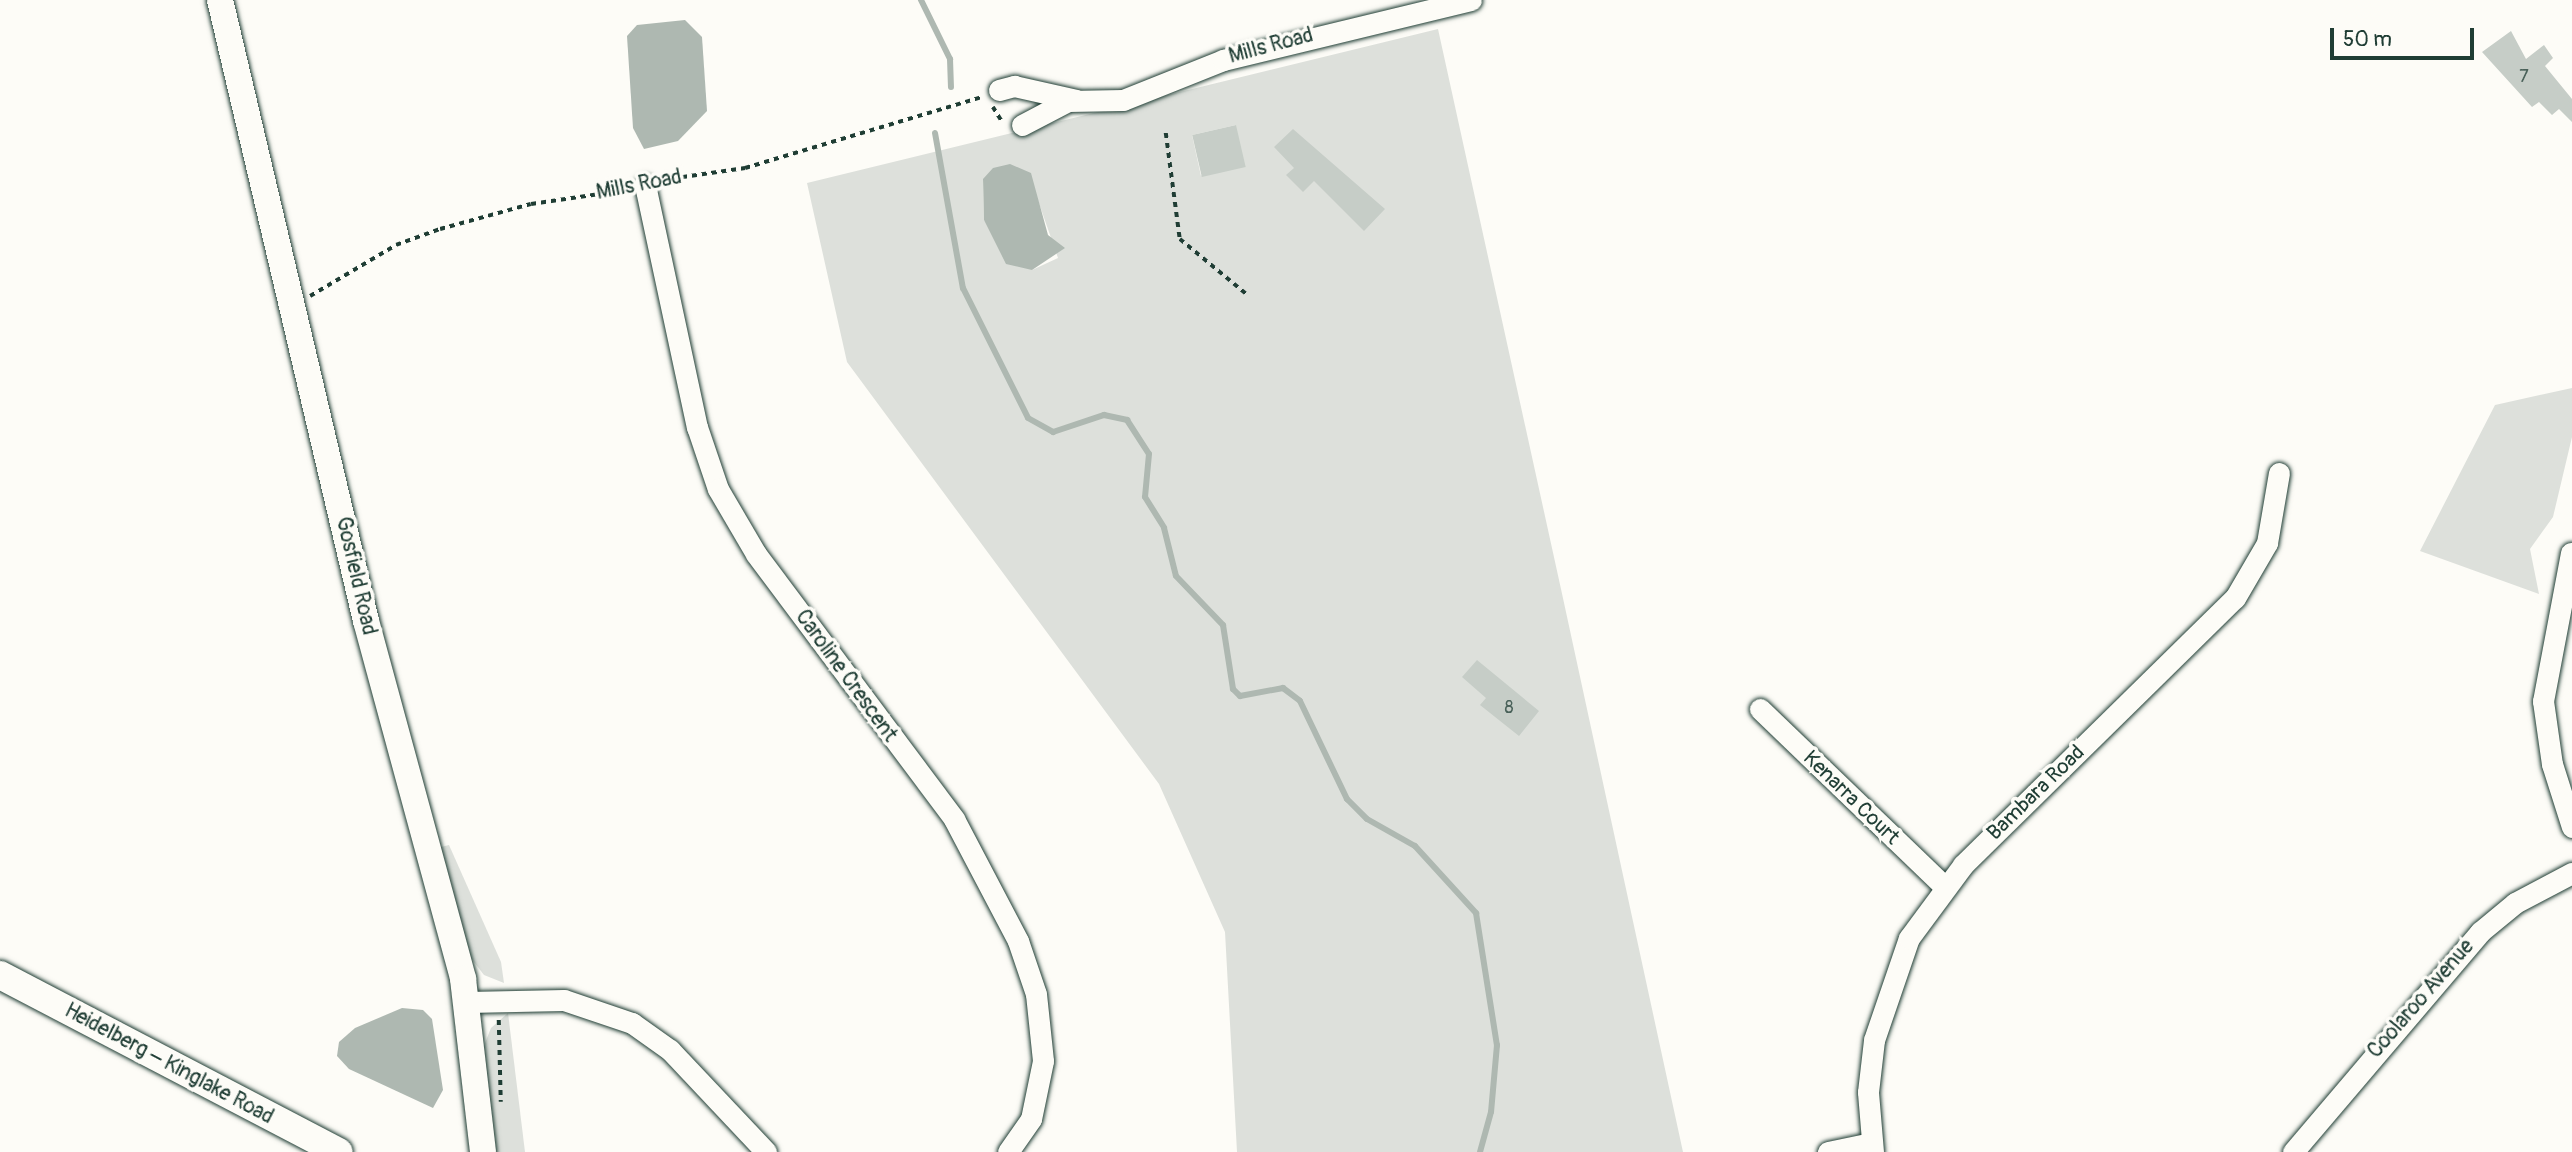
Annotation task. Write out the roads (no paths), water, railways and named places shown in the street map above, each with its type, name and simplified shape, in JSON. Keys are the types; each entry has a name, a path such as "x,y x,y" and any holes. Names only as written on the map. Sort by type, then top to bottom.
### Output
{"main road":[{"name":"Heidelberg – Kinglake Road","path":"0,975 338,1152"}],"street":[{"name":"Gosfield Road","path":"220,0 288,302 467,1002 483,1152"},
{"name":"Mills Road","path":"999,90 1014,86 1076,100 1123,100 1223,60 1471,0"},
{"name":"Mills Road","path":"1022,125 1076,100"},
{"name":"Caroline Crescent","path":"645,184 697,427 718,489 757,554 954,819 1022,950 1042,1021 1043,1061 1031,1118 1008,1152"},
{"name":"Bambara Road","path":"1872,1147 1868,1092 1879,1015 1909,938 1944,886 2235,598 2267,543 2279,473"},
{"path":"2571,553 2543,701 2552,764 2572,827"},
{"name":"Kenarra Court","path":"1760,709 1944,886"},
{"name":"Coolaroo Avenue","path":"2293,1152 2480,932 2515,903 2572,873"},
{"path":"467,1002 564,1000 632,1023 670,1049 766,1152"},
{"path":"1828,1152 1872,1147"}],"waterway":[{"path":"921,0 950,59 951,87"},
{"path":"935,133 963,288 1028,418 1053,432 1104,415 1127,420 1149,454 1145,497 1164,528 1176,576 1223,625 1233,689 1240,696 1283,688 1300,701 1347,799 1367,819 1415,846 1476,913 1497,1045 1491,1112 1480,1152"}]}
